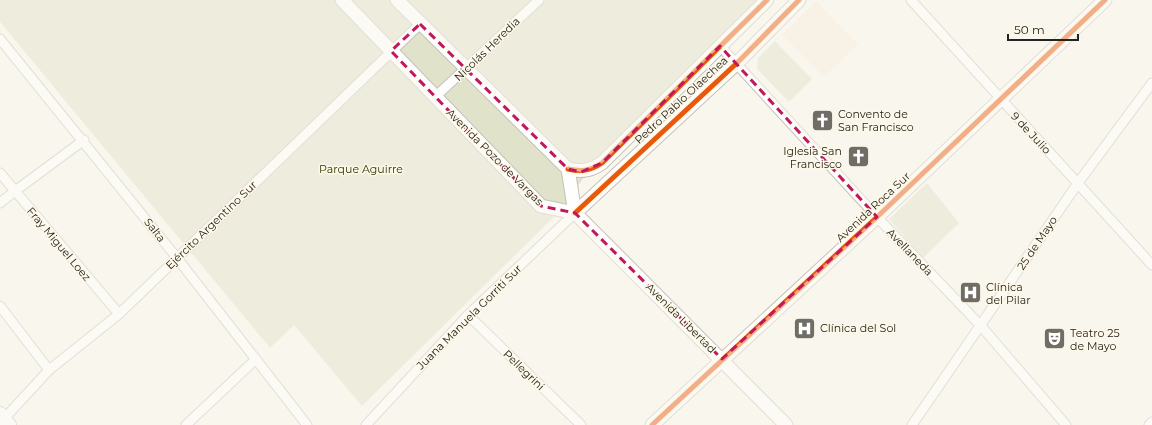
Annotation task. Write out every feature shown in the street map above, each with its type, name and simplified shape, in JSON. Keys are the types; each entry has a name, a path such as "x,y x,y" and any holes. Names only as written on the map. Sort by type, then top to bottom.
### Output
{"street":[{"name":"Avenida Pozo de Vargas","path":"342,0 541,206 575,213"},
{"path":"397,0 568,169 575,213"},
{"name":"Nicolás Heredia","path":"435,97 467,70 539,0"},
{"name":"Pedro Pablo Olaechea","path":"568,169 581,172 602,163 767,0"},
{"name":"Pedro Pablo Olaechea","path":"575,213 737,62 799,0"},
{"name":"9 de Julio","path":"911,0 1152,265"},
{"name":"Avenida Roca Sur","path":"652,425 877,217 1105,0"},
{"name":"Ejército Argentino Sur","path":"3,420 49,370 119,314 420,24"},
{"name":"Salta","path":"0,39 84,140 307,425"},
{"name":"Avellaneda","path":"720,46 737,62 877,217 981,326 1066,425"},
{"name":"25 de Mayo","path":"912,425 1078,183 1152,83"},
{"path":"0,204 14,190 84,140"},
{"name":"Fray Miguel Loez","path":"0,173 119,314"},
{"name":"Juana Manuela Gorriti Sur","path":"366,425 468,315 575,213"},
{"name":"Avenida Libertad","path":"575,213 786,425"},
{"path":"0,306 49,370"},
{"name":"Pellegrini","path":"468,315 581,425"},
{"path":"186,425 256,359"}],"highlighted area":[{"path":"420,24 568,169 581,172 602,163 720,46 877,217 722,359 575,213 541,206 391,51"}],"shaded area":[{"path":"816,1 858,44 824,77 782,35"}],"green space":[{"name":"Parque Aguirre","path":"0,0 761,0 584,177 562,209 362,406 294,325 270,348 0,22"},
{"path":"775,41 812,79 789,102 757,69 758,58"},
{"path":"927,183 959,223 923,258 889,219"}],"cycle path":[{"path":"568,169 585,170 602,163 767,0"},
{"path":"575,213 737,63 799,0"},
{"path":"652,425 877,217 1105,0"}],"place":[{"name":"Convento de San Francisco","path":"823,120"},
{"name":"Iglesia San Francisco","path":"858,157"},
{"name":"Clínica del Pilar","path":"970,293"},
{"name":"Clínica del Sol","path":"805,328"},
{"name":"Teatro 25 de Mayo","path":"1054,339"}]}
